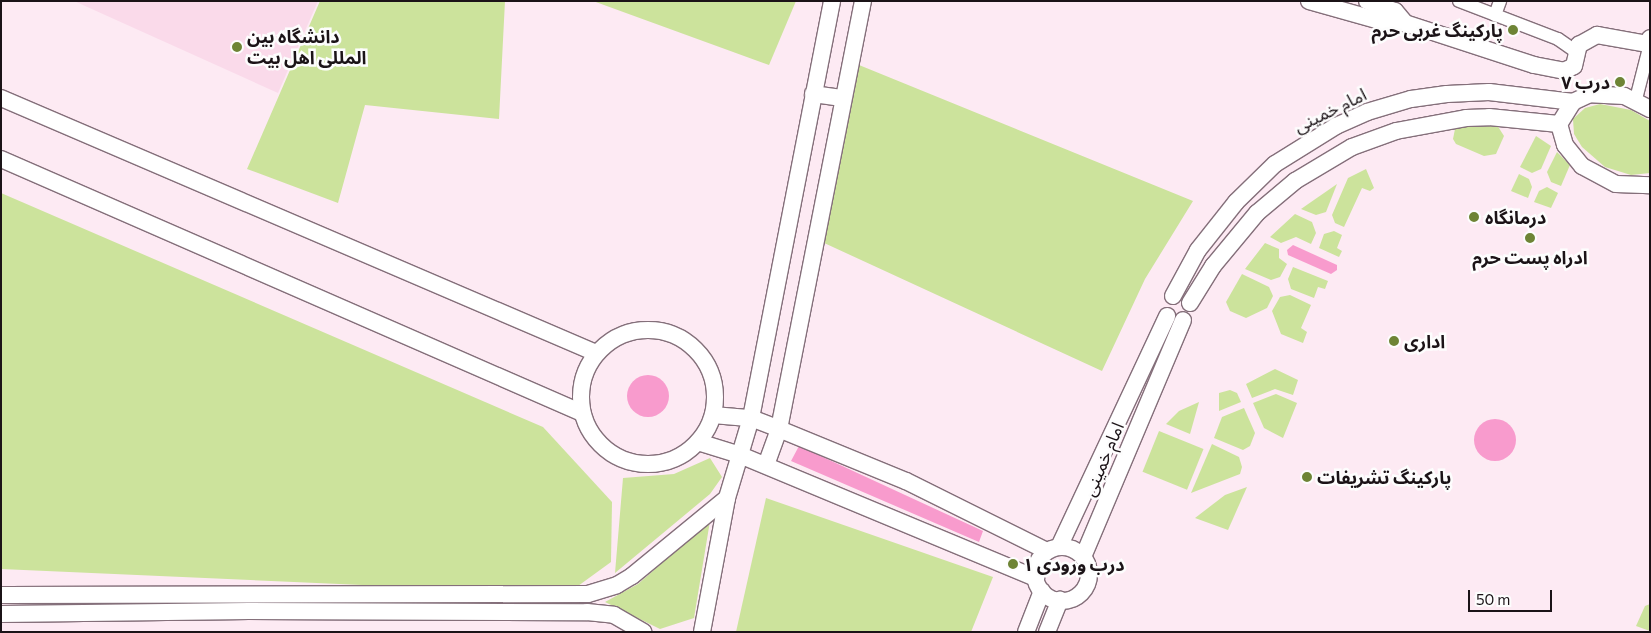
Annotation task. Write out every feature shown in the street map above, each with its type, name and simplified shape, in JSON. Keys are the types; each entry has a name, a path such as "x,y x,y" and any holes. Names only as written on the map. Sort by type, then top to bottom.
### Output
{"street":[{"path":"702,632 727,498 752,418 832,1"},
{"path":"766,465 779,429 863,1"},
{"path":"1309,1 1391,24 1405,23 1534,65 1564,71 1574,66 1579,45 1597,35 1649,42 1636,99"},
{"path":"1367,1 1395,11 1405,23"},
{"path":"1459,1 1558,39 1578,53"},
{"path":"1495,15 1500,1"},
{"name":"امام خمینی","path":"1173,296 1198,250 1236,202 1275,164 1336,126 1367,112 1411,99 1447,94 1489,92 1573,102"},
{"path":"1650,108 1636,99 1607,93 1590,94 1573,102 1559,124 1565,145 1582,166 1604,181 1616,184 1650,185"},
{"path":"813,94 843,98"},
{"path":"1,98 596,353"},
{"path":"1190,303 1184,297 1173,296 1165,305 1175,318 1190,313 1190,303 1213,266 1257,213 1295,181 1352,147 1396,131 1466,118 1488,117 1559,124"},
{"path":"1,159 582,413"},
{"name":"امام خمینی","path":"1053,549 1175,318"},
{"name":"امام خمینی","path":"1083,557 1175,318"},
{"path":"650,329 682,339 702,357 711,375 715,395 712,415 698,442 682,455 663,463 642,464 622,459 604,448 590,432 582,413 582,381 596,353 611,340 630,331 650,329"},
{"path":"698,442 766,465 1039,585 1060,600 1077,596 1084,590 1089,573 1083,557 1068,547 1053,549 906,481 752,418 712,415"},
{"path":"1,595 588,594 617,585 632,576 727,498"},
{"path":"1026,632 1039,585 1038,563 1053,549"},
{"path":"1047,632 1060,600"},
{"path":"1,614 248,611 588,612 614,615 643,632"}],"shaded area":[{"name":"دانشگاه بین المللی اهل بیت","path":"74,1 318,1 278,93"},
{"path":"1293,245 1337,265 1337,270 1331,274 1288,255 1287,250"},
{"path":"652,375 660,378 666,384 669,396 666,408 660,414 644,417 636,414 630,408 627,392 630,384 636,378"},
{"path":"1491,419 1499,419 1510,425 1516,440 1510,455 1499,461 1491,461 1480,455 1474,444 1474,436 1480,425"},
{"path":"799,446 983,531 979,542 791,461"}],"green space":[{"path":"320,1 505,1 499,119 365,105 338,203 247,169"},
{"path":"593,1 796,1 769,65"},
{"path":"859,65 1193,201 1145,279 1102,371 822,242"},
{"path":"1600,104 1631,110 1650,121 1650,173 1631,175 1605,167 1582,147 1574,134 1573,119 1585,108"},
{"path":"1465,124 1497,125 1504,136 1496,154 1484,156 1456,144 1453,139 1455,129"},
{"path":"1536,136 1551,146 1541,169 1532,173 1520,167"},
{"path":"1557,152 1570,165 1561,186 1551,182 1547,172"},
{"path":"1366,169 1374,188 1370,191 1362,188 1344,227 1335,223 1332,215 1348,178"},
{"path":"1519,174 1529,179 1532,187 1528,198 1511,191"},
{"path":"1337,184 1326,212 1316,215 1301,209"},
{"path":"1547,187 1558,193 1551,208 1534,202 1539,191"},
{"path":"1,193 543,427 612,502 611,562 567,594 1,569"},
{"path":"1295,214 1312,222 1316,233 1311,244 1296,237 1281,243 1270,237"},
{"path":"1334,231 1342,235 1337,248 1342,251 1339,257 1319,248 1324,234"},
{"path":"1265,243 1279,249 1279,258 1287,264 1280,277 1271,280 1245,269"},
{"path":"1293,267 1328,281 1325,289 1318,287 1314,298 1291,289 1288,279"},
{"path":"1242,274 1269,287 1273,296 1267,308 1246,318 1230,311 1226,302"},
{"path":"1290,295 1311,305 1301,328 1307,332 1303,343 1281,334 1272,311 1280,297"},
{"path":"1275,369 1298,380 1293,395 1275,389 1252,398 1246,384"},
{"path":"1230,390 1237,393 1241,402 1219,411 1219,393"},
{"path":"1276,394 1297,403 1283,438 1264,428 1253,403"},
{"path":"1199,402 1190,434 1166,424 1179,411"},
{"path":"1244,408 1255,433 1250,446 1243,450 1214,438 1222,417"},
{"path":"1159,431 1204,449 1187,490 1143,472"},
{"path":"1212,444 1239,457 1242,467 1240,474 1191,493"},
{"path":"710,458 722,477 710,494 615,573 623,478 674,474"},
{"path":"1247,487 1228,530 1195,518 1225,495"},
{"path":"766,498 993,577 971,632 736,632"},
{"path":"710,521 694,618 660,629 605,602 638,584"},
{"path":"1650,604 1650,631 1636,626 1645,606"}],"place":[{"name":"پارکینگ غربی حرم","path":"1513,30"},
{"name":"دانشگاه بین المللی اهل بیت","path":"237,47"},
{"name":"درب ۷","path":"1620,82"},
{"name":"درمانگاه","path":"1474,217"},
{"name":"ادراه پست حرم","path":"1530,238"},
{"name":"اداری","path":"1394,341"},
{"name":"پارکینگ تشریفات","path":"1307,477"},
{"name":"درب ورودی ۱","path":"1013,564"}]}
